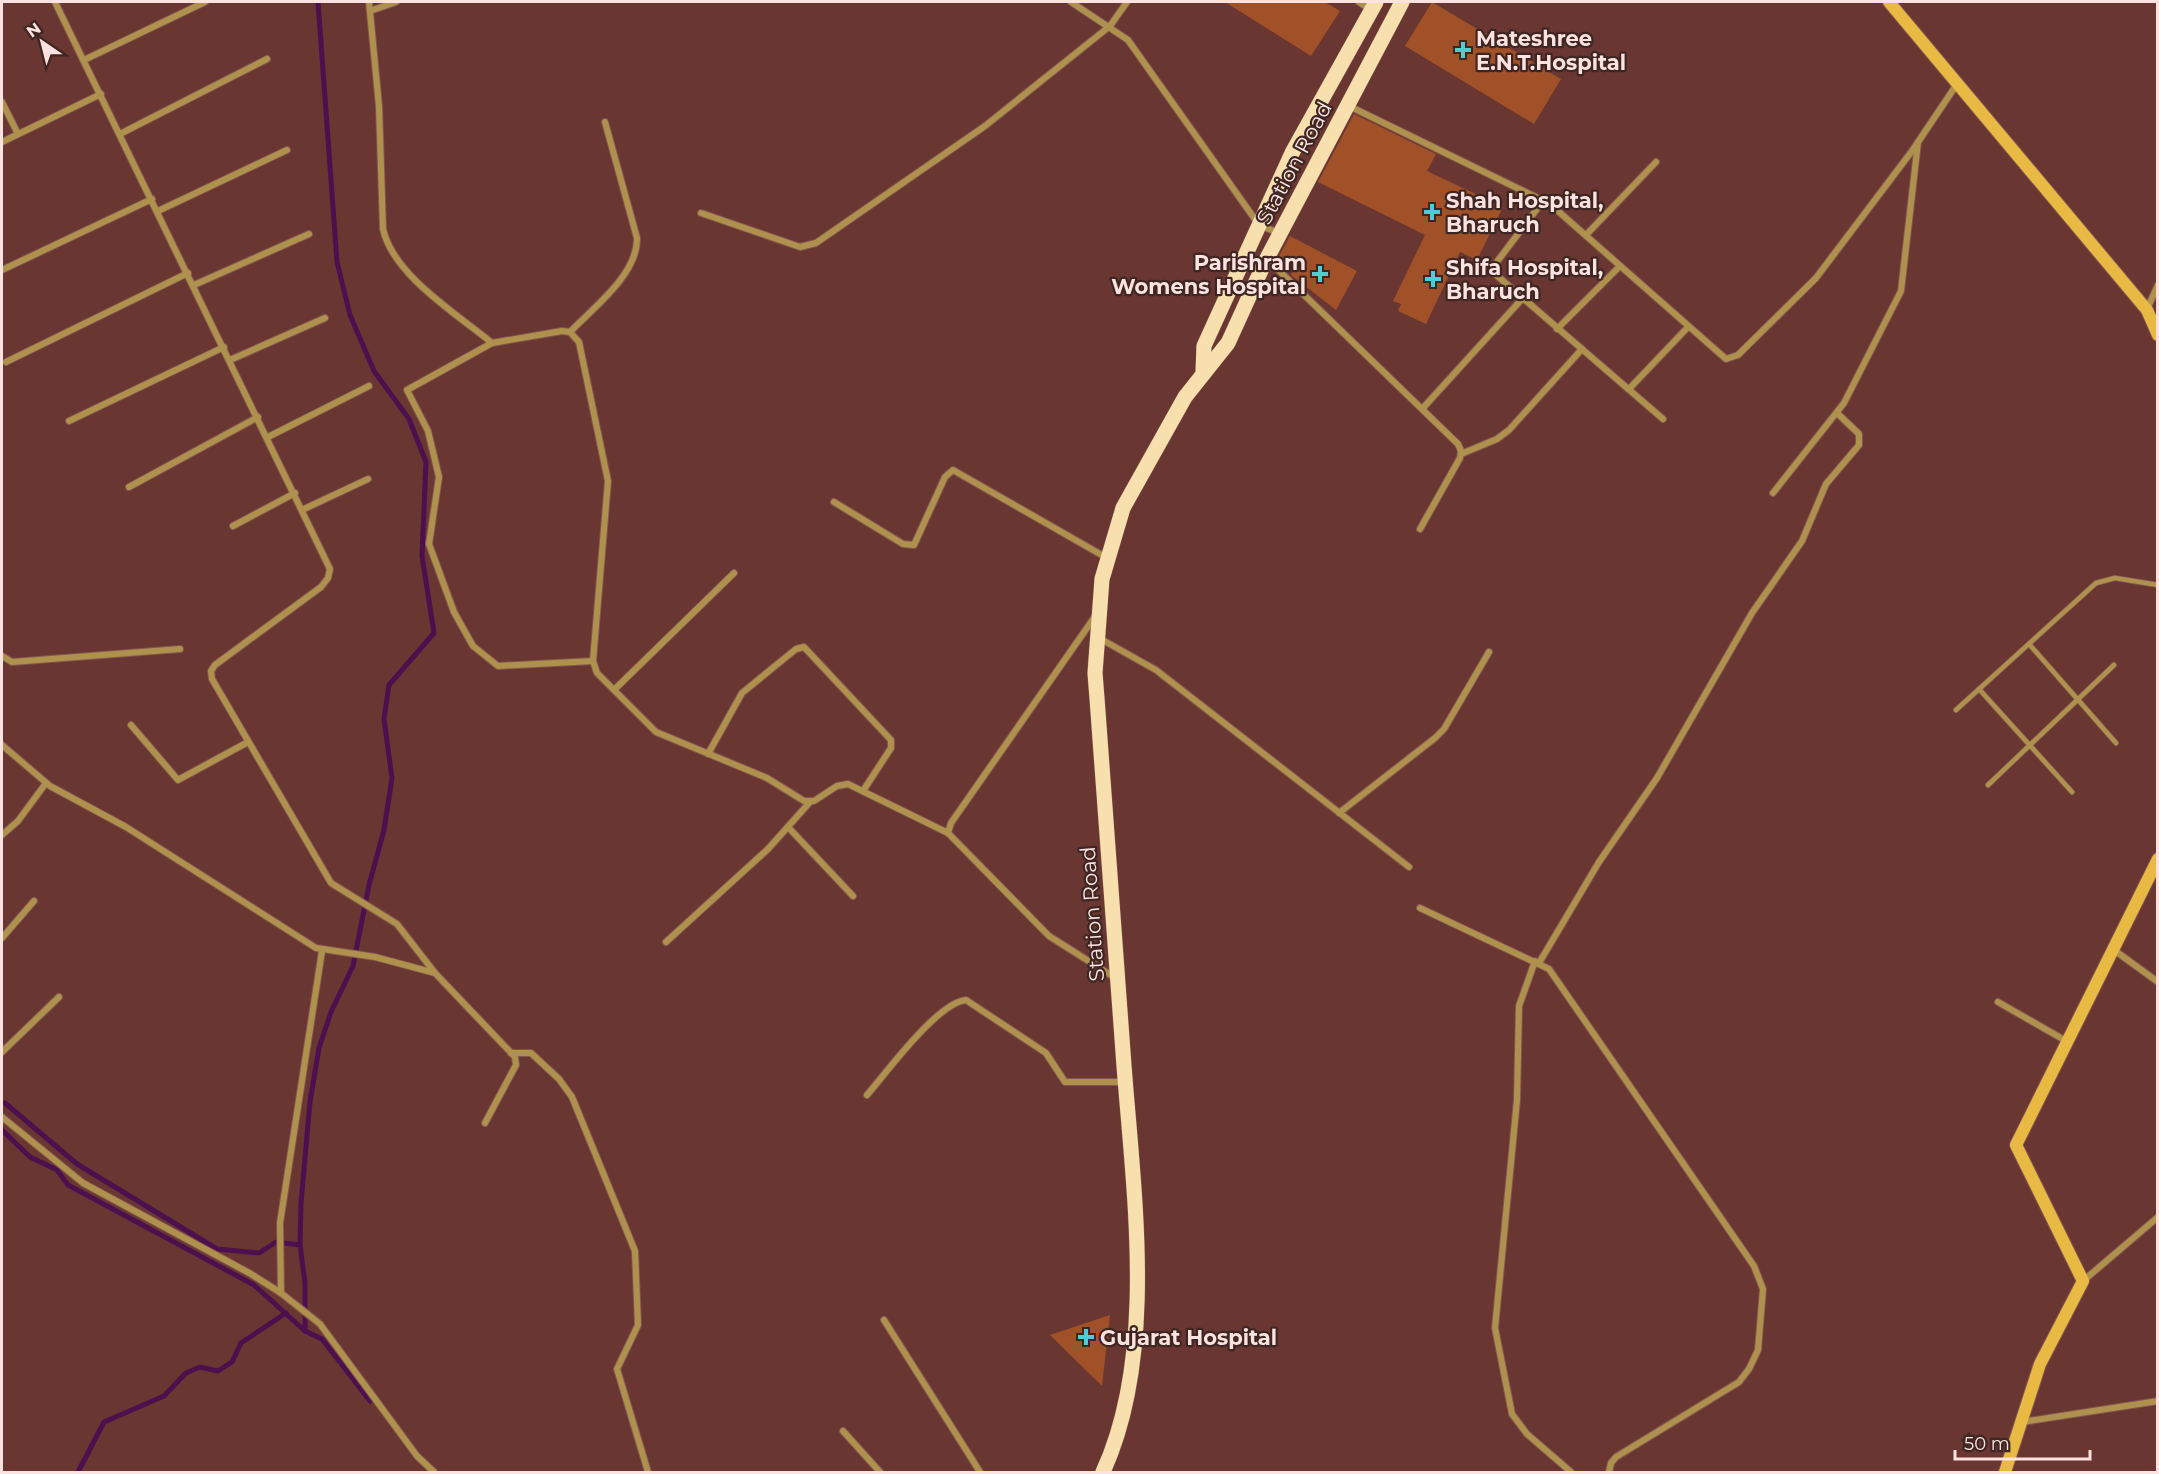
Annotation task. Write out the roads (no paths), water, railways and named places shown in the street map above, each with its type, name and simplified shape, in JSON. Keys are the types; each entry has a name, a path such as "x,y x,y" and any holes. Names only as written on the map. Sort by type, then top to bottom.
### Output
{"main road":[{"name":"Station Road","path":"1104,1473 1114,1450 1135,1358 1137,1236 1095,673 1102,579 1122,508 1185,397 1224,349 1280,233 1402,2"},
{"name":"Station Road","path":"1203,372 1204,346 1292,153 1369,4"}],"street":[{"path":"55,2 304,509 327,557 330,569 328,578 321,587 215,665 212,679 327,878 341,892 397,924 435,973 511,1053 516,1065 485,1124"},
{"path":"84,60 205,2"},
{"path":"369,2 379,106 385,241 403,269 492,343"},
{"path":"370,11 396,2"},
{"path":"1071,2 1128,40 1259,225 1280,233"},
{"path":"701,213 800,247 816,243 985,126 1110,26 1127,2"},
{"path":"1889,2 2147,310 2157,332"},
{"path":"120,134 267,59"},
{"path":"1348,105 1557,209 1721,357 1738,355 1816,278 1918,141 1958,83"},
{"path":"2,142 100,94"},
{"path":"2,102 18,134"},
{"path":"570,332 631,267 637,250 637,238 605,122"},
{"path":"1773,493 1837,413 1901,291 1918,141"},
{"path":"158,211 287,150"},
{"path":"1586,235 1656,162"},
{"path":"2,270 152,199"},
{"path":"1543,201 1494,268 1497,277 1663,419"},
{"path":"194,285 309,234"},
{"path":"1267,259 1454,438 1461,454"},
{"path":"1557,329 1620,266"},
{"path":"6,362 188,273"},
{"path":"2147,310 2157,285"},
{"path":"1422,408 1522,299"},
{"path":"230,360 325,318"},
{"path":"1629,389 1688,327"},
{"path":"593,661 498,666 473,646 454,612 429,544 439,477 428,431 407,390 492,343 562,331 570,332 579,342 608,481 593,661 597,673 656,732 767,778 804,801 810,802"},
{"path":"69,421 224,347"},
{"path":"1419,529 1461,454 1497,439 1509,430 1582,349"},
{"path":"268,437 369,386"},
{"path":"1571,1473 1527,1434 1512,1413 1495,1328 1517,1100 1519,1011 1535,961 1657,778 1752,613 1802,541 1826,484 1859,445 1859,434 1837,413"},
{"path":"129,487 258,417"},
{"path":"834,502 903,543 915,545 945,477 953,470 1107,558"},
{"path":"304,509 368,479"},
{"path":"233,526 295,493"},
{"path":"614,690 734,573"},
{"path":"948,833 951,823 1099,610"},
{"path":"1098,637 1156,670 1409,867"},
{"path":"708,754 742,693 796,649 804,647 891,740 891,747 863,791"},
{"path":"2,657 12,662 180,649"},
{"path":"1339,813 1439,734 1489,652"},
{"path":"131,725 178,780 248,742"},
{"path":"2,745 46,783 126,827 322,951 375,957 435,973"},
{"path":"2,835 18,821 46,783"},
{"path":"666,942 788,827 810,802 841,784 848,784 948,833 1049,936 1118,979"},
{"path":"788,827 853,896"},
{"path":"2083,1281 2016,1145 2157,859"},
{"path":"2,938 34,901"},
{"path":"1420,908 1535,961 1552,973 1754,1266 1763,1288 1758,1350 1749,1369 1739,1382 1616,1457 1611,1463 1609,1473"},
{"path":"2114,950 2157,982"},
{"path":"281,1293 280,1223 322,951"},
{"path":"2,1052 59,997"},
{"path":"867,1095 923,1030 952,1004 966,1000 1046,1053 1065,1082 1125,1082"},
{"path":"1998,1002 2068,1042"},
{"path":"511,1053 531,1053 567,1088 635,1251 638,1325 617,1369 648,1473"},
{"path":"2,1118 83,1183 281,1293 320,1324 417,1456 434,1473"},
{"path":"2005,1473 2040,1364 2083,1281 2157,1217"},
{"path":"884,1320 980,1473"},
{"path":"2021,1422 2157,1401"},
{"path":"843,1431 880,1473"}],"lane":[{"path":"1956,710 2096,583 2115,578 2157,585"},
{"path":"2029,644 2116,743"},
{"path":"1988,785 2114,665"},
{"path":"1979,689 2072,792"}],"waterway":[{"path":"305,1331 305,1283 300,1245 301,1203 310,1102 319,1048 331,1012 353,966 369,885 384,830 392,778 384,719 389,685 434,633 422,556 426,462 409,419 374,371 350,315 337,262 318,2"},
{"path":"5,1103 77,1164 217,1249 259,1253 276,1242 300,1245"},
{"path":"2,1130 30,1157 57,1170 68,1185 254,1285 305,1331 322,1339 370,1401"},
{"path":"78,1472 104,1422 164,1396 186,1373 200,1367 218,1371 232,1362 241,1343 286,1313"}],"place":[{"name":"Mateshree E.N.T.Hospital","path":"1463,50"},
{"name":"Shah Hospital, Bharuch","path":"1432,212"},
{"name":"Parishram Womens Hospital","path":"1320,274"},
{"name":"Shifa Hospital, Bharuch","path":"1433,279"},
{"name":"Gujarat Hospital","path":"1086,1337"}]}
